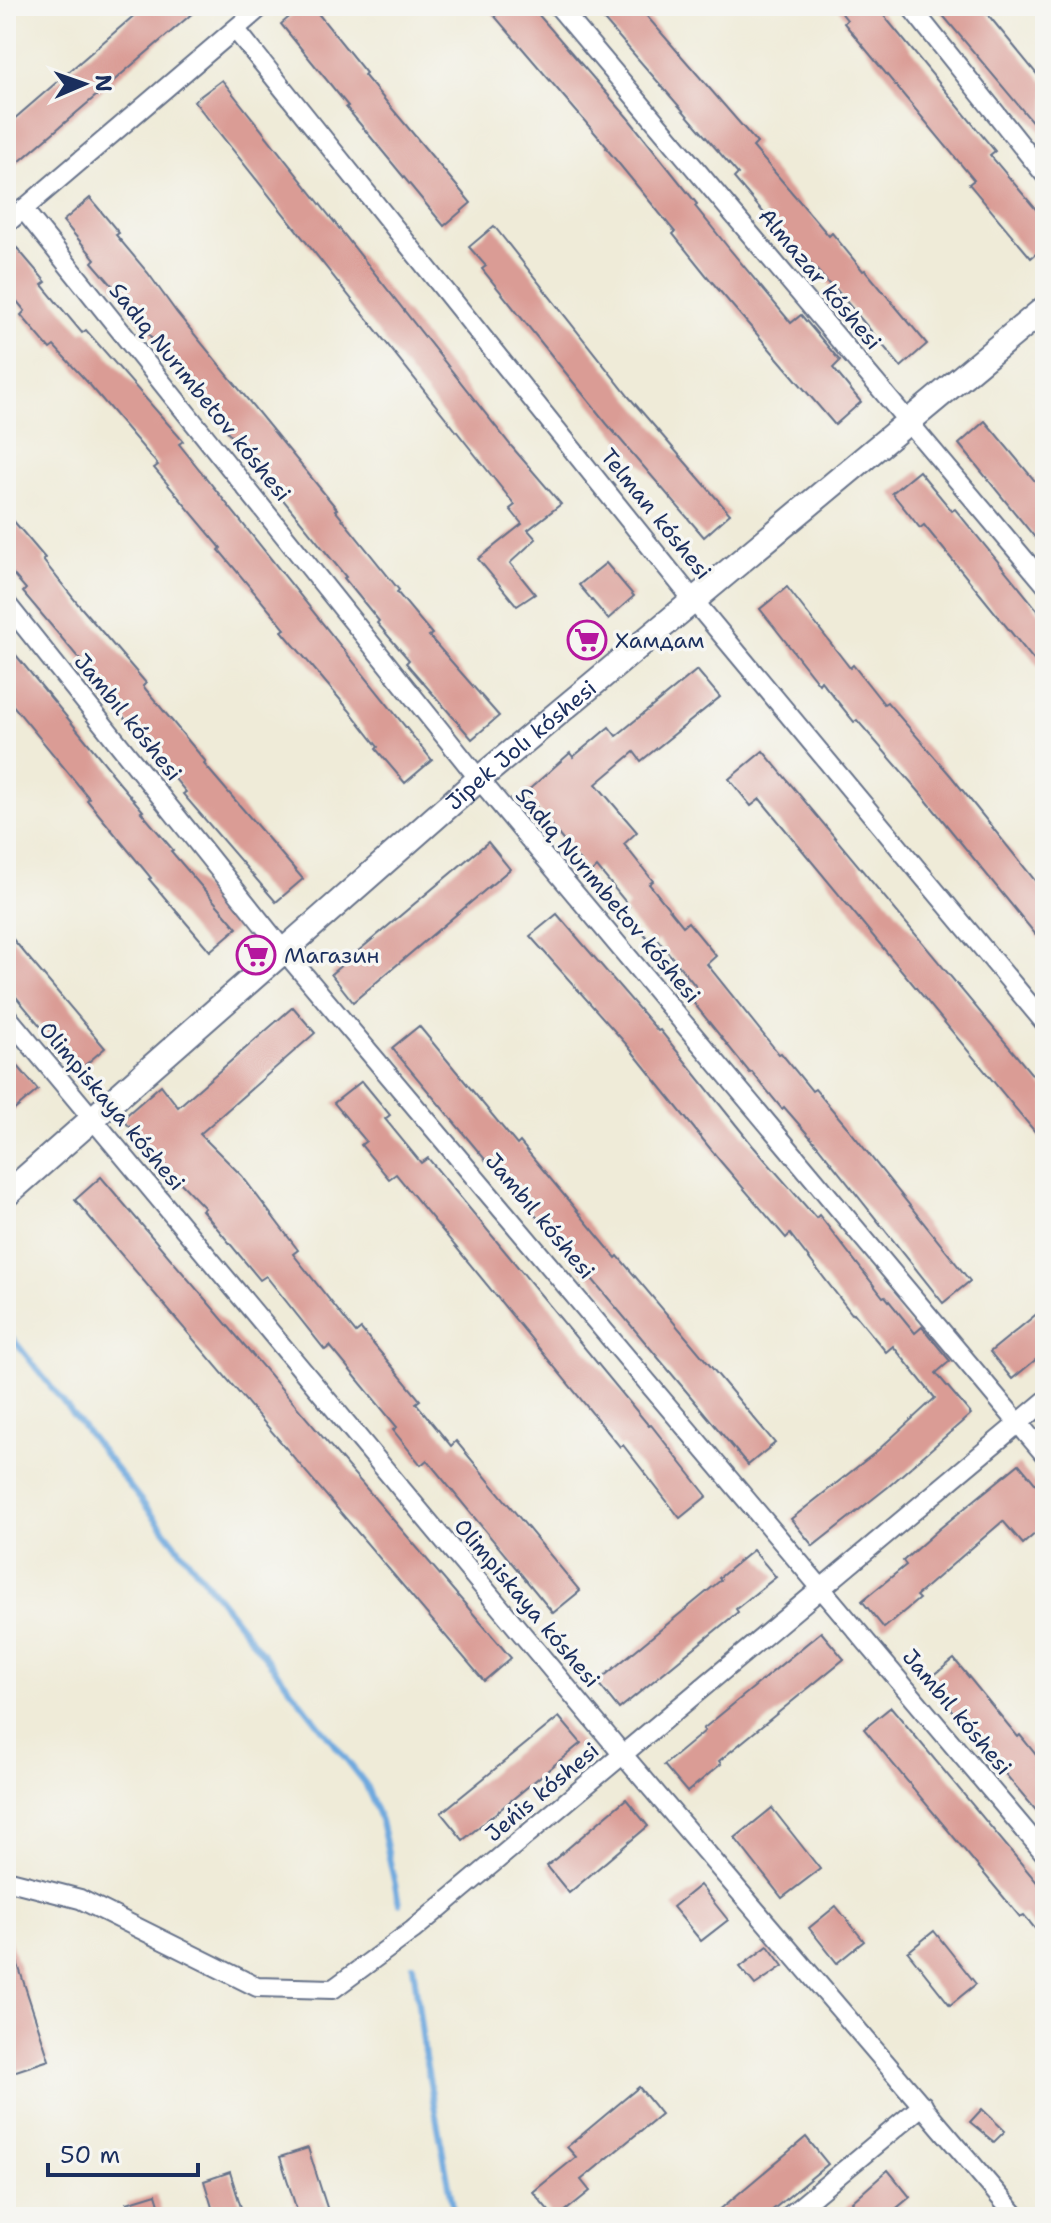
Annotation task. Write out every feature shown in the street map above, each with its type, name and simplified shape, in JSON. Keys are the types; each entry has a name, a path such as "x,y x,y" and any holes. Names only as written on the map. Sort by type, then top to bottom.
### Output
{"street":[{"path":"6,224 262,6"},
{"name":"Almazar kóshesi","path":"558,6 1045,584"},
{"path":"910,6 1045,175"},
{"name":"Telman kóshesi","path":"236,30 694,601 1045,1023"},
{"name":"Sadıq Nurımbetov kóshesi","path":"23,209 479,779 1045,1455"},
{"name":"Jipek Jolı kóshesi","path":"6,1195 479,779 1045,308"},
{"name":"Jambıl kóshesi","path":"6,603 284,951 1045,1854"},
{"name":"Olimpiskaya kóshesi","path":"6,1015 624,1756 1017,2217"},
{"name":"Jeńis kóshesi","path":"6,1880 80,1899 257,1987 333,1989 413,1930 624,1756 1045,1401"},
{"path":"788,2217 923,2105"}],"building":[{"path":"145,6 201,6 6,173 6,126"},
{"path":"302,6 312,6 366,73 364,75 471,203 444,226 281,24"},
{"path":"486,6 531,6 628,118 791,323 801,315 840,361 833,368 861,402 835,425 706,275 607,147"},
{"path":"592,6 638,6 757,143 753,147 829,236 832,233 927,344 901,367 836,289 801,252 799,254 734,178 738,174"},
{"path":"836,6 876,6 995,151 990,155 1045,220 1045,246 1031,258 969,184 974,180 844,23 847,20"},
{"path":"935,6 981,6 1045,84 1045,137"},
{"path":"222,80 512,447 561,504 528,530 536,539 510,563 535,594 517,606 478,559 522,524 510,509 515,505 194,101"},
{"path":"90,198 177,313 337,509 399,590 397,592 432,634 429,636 499,716 472,739 406,663 409,660 377,623 379,621 346,577 154,341 92,262 95,259 63,221"},
{"path":"494,226 629,397 730,514 704,537 607,424 482,269 486,266 469,247"},
{"path":"17,248 46,282 42,285 82,333 86,330 183,441 179,444 432,760 405,783 282,631 285,629 219,550 221,548 154,468 158,465 90,385 54,346 50,349 21,315 25,311 6,288 6,257"},
{"path":"985,421 1045,493 1045,550 959,444"},
{"path":"919,471 952,511 955,509 1045,619 1045,674 924,525 920,528 892,493"},
{"path":"6,512 78,604 146,683 143,686 206,762 204,764 303,879 276,902 183,794 186,792 121,714 124,712 23,592 26,589 6,566"},
{"path":"606,563 634,596 608,619 579,585"},
{"path":"787,587 850,668 853,665 884,704 887,702 1045,893 1045,946 922,795 857,720 854,722 821,681 819,684 760,609"},
{"path":"6,643 143,811 171,851 237,928 210,951 149,879 87,800 89,798 6,697"},
{"path":"697,670 720,697 641,761 634,752 596,784 637,832 624,844 653,881 649,884 683,926 688,922 716,956 707,964 779,1054 812,1091 815,1089 847,1127 970,1281 943,1303 817,1145 750,1073 688,996 698,989 658,940 652,944 624,910 629,906 597,867 590,874 525,793 570,753 573,757 609,727 616,736"},
{"path":"763,751 1045,1090 1045,1144 760,799 751,806 729,779"},
{"path":"488,842 510,869 353,1002 331,974"},
{"path":"557,914 660,1030 753,1146 816,1218 819,1215 883,1297 915,1333 922,1327 950,1361 936,1373 971,1414 888,1487 813,1546 791,1519 876,1452 935,1398 893,1346 886,1352 852,1314 790,1234 786,1238 627,1045 530,936"},
{"path":"6,931 105,1048 78,1071 6,985"},
{"path":"293,1007 315,1033 200,1134 242,1176 298,1250 293,1254 356,1333 361,1329 420,1400 416,1403 451,1446 456,1441 580,1591 553,1613 427,1460 421,1465 393,1430 397,1427 330,1346 325,1350 266,1276 260,1280 202,1210 205,1208 122,1119 161,1085 178,1107"},
{"path":"419,1026 517,1145 520,1142 775,1443 748,1465 392,1048"},
{"path":"6,1052 38,1090 6,1117"},
{"path":"362,1081 390,1115 385,1119 421,1163 428,1158 707,1496 680,1518 623,1445 620,1447 396,1174 389,1179 361,1145 366,1141 334,1103"},
{"path":"101,1177 511,1658 484,1681 75,1200"},
{"path":"1045,1307 1045,1352 1012,1379 990,1352"},
{"path":"1019,1464 1045,1495 1045,1525 1023,1544 1003,1521 884,1628 862,1601 906,1565 903,1561 939,1529"},
{"path":"753,1550 776,1577 619,1709 597,1682"},
{"path":"821,1632 844,1659 719,1761 721,1764 687,1792 664,1765"},
{"path":"954,1659 1045,1766 1045,1821 927,1681"},
{"path":"891,1707 1045,1892 1045,1941 1024,1915 1020,1917 864,1729"},
{"path":"559,1717 581,1743 463,1840 441,1813"},
{"path":"626,1799 648,1826 569,1893 547,1866"},
{"path":"772,1808 820,1869 782,1898 735,1838"},
{"path":"700,1885 728,1920 701,1941 673,1907"},
{"path":"836,1906 864,1941 837,1963 809,1928"},
{"path":"934,1931 976,1984 950,2005 908,1952"},
{"path":"9,1937 49,2060 10,2073 6,2061 6,1938"},
{"path":"768,1946 783,1966 755,1985 740,1967"},
{"path":"639,2087 661,2114 581,2180 590,2191 554,2217 533,2192 576,2157 567,2147"},
{"path":"982,2109 1005,2131 994,2142 970,2122"},
{"path":"806,2137 828,2164 764,2217 711,2217"},
{"path":"308,2148 330,2217 299,2217 280,2157"},
{"path":"888,2170 910,2197 886,2217 835,2217"},
{"path":"230,2172 244,2217 215,2217 204,2181"},
{"path":"156,2194 163,2217 132,2217 127,2203"}],"waterway":[{"path":"6,1330 365,1783 381,1821 399,1903"},
{"path":"413,1965 425,2057 455,2217"}],"place":[{"name":"Хамдам","path":"587,640"},
{"name":"Магазин","path":"256,955"}]}
